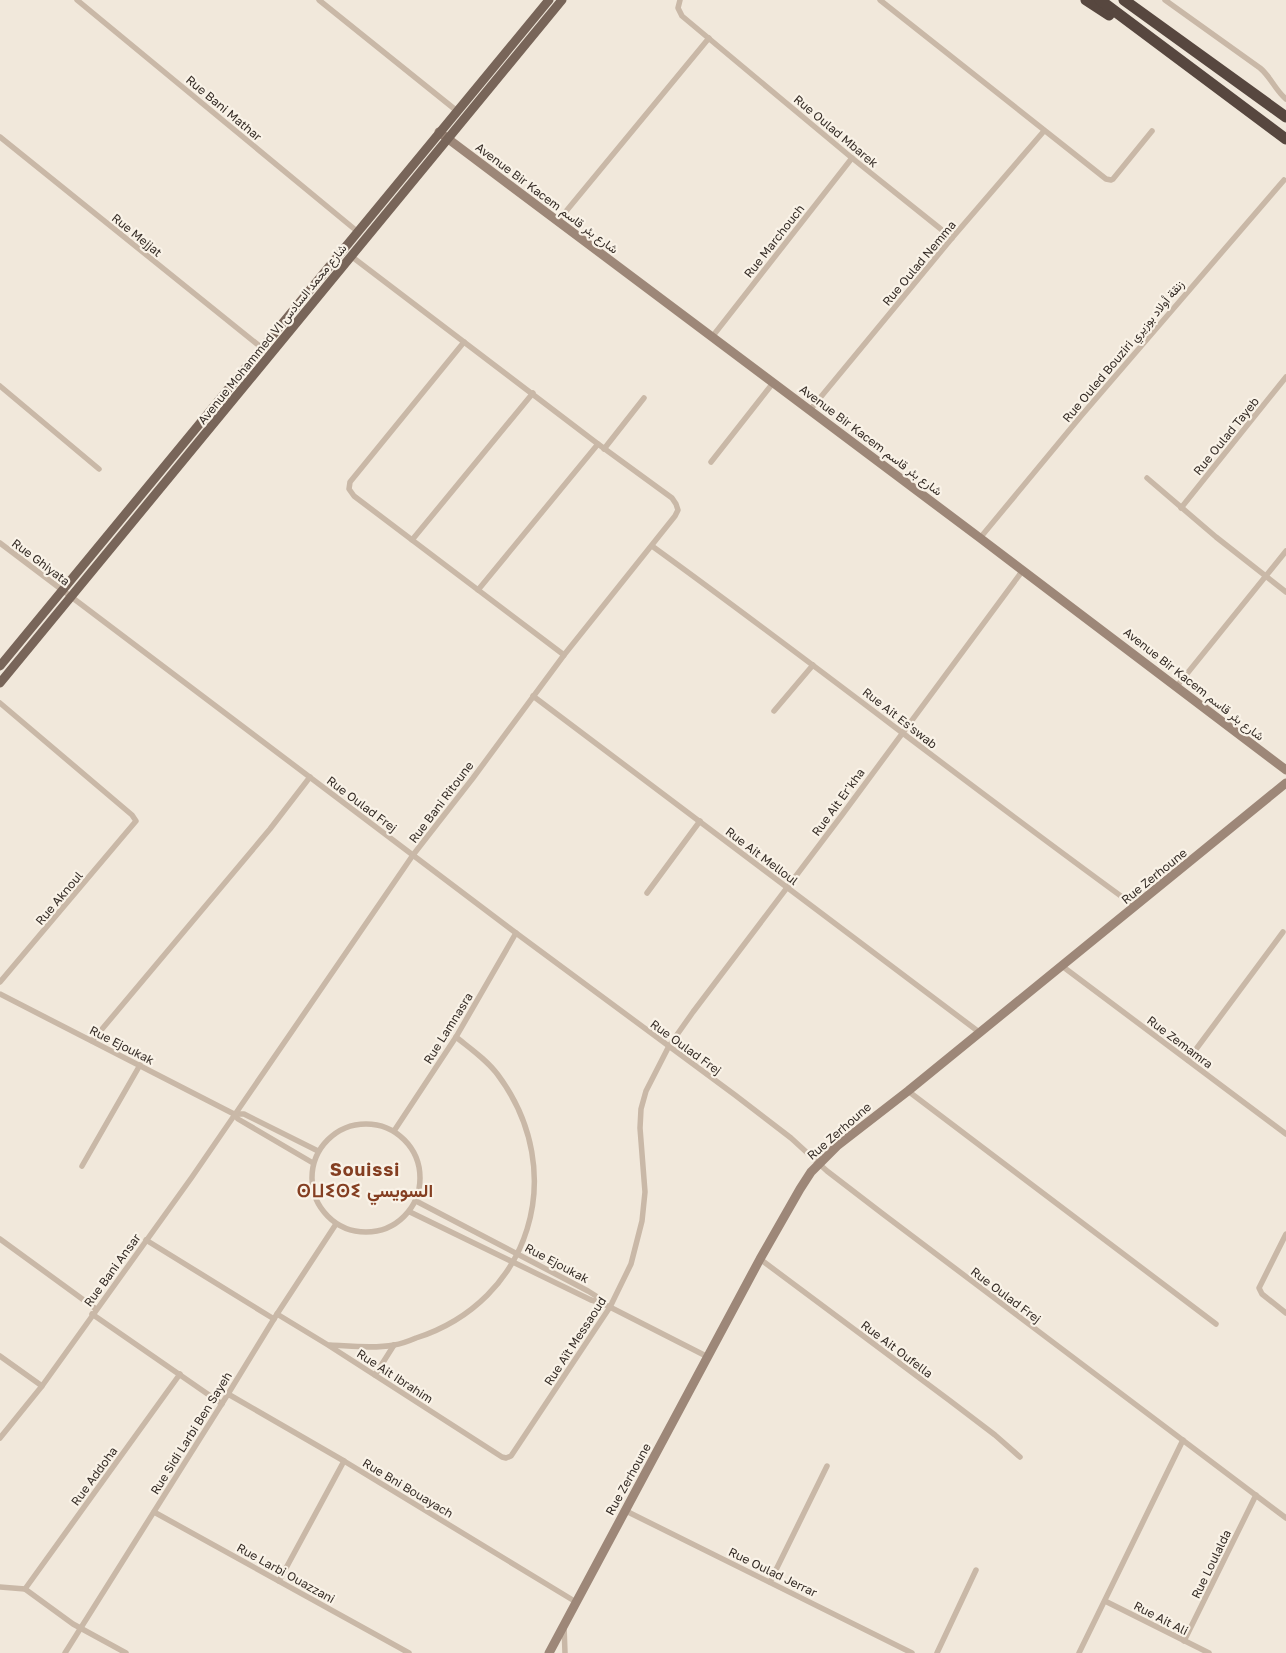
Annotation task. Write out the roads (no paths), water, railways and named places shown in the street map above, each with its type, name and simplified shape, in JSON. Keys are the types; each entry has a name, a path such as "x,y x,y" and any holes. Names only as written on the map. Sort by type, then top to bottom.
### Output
{"highway":[{"path":"1086,0 1143,40 1162,46"},
{"path":"1100,0 1286,139"},
{"path":"1124,0 1286,117"}],"main road":[{"name":"Avenue Mohammed VI شارع محمد السادس","path":"0,666 549,0"},
{"name":"Avenue Mohammed VI شارع محمد السادس","path":"0,683 562,0"}],"street":[{"name":"Rue Bani Mathar","path":"77,0 358,232"},
{"path":"319,0 457,110"},
{"name":"Rue Oulad Mbarek","path":"680,0 678,8 682,16 852,158 952,238"},
{"path":"880,0 1106,179 1111,180 1152,131"},
{"path":"1164,0 1260,68 1269,76 1276,89 1286,99"},
{"path":"558,221 709,38"},
{"name":"Rue Oulad Nemma","path":"810,410 952,238 1044,131"},
{"name":"Avenue Bir Kacem شارع بئر قاسم","path":"439,132 1023,570 1286,770"},
{"name":"Rue Mejjat","path":"0,137 262,348"},
{"name":"Rue Marchouch","path":"712,337 852,158"},
{"name":"Rue Ouled Bouziri زنقة أولاد بوزيري","path":"980,538 1100,393 1284,180"},
{"path":"351,256 604,449 644,398"},
{"path":"464,342 350,482 350,492 564,655"},
{"name":"Rue Oulad Tayeb","path":"1181,508 1286,377"},
{"path":"711,462 773,383"},
{"path":"0,386 99,469"},
{"path":"412,540 532,393"},
{"path":"478,590 598,444"},
{"name":"Rue Bani Ritoune","path":"235,1112 413,856 474,778 564,655 675,516 678,510 672,498 604,449"},
{"path":"1147,478 1265,577 1286,592"},
{"name":"Rue Ghiyata","path":"0,543 71,597"},
{"name":"Rue Ait Es'swab","path":"652,546 1136,907"},
{"path":"1177,686 1286,551"},
{"name":"Rue Ait Er'kha","path":"669,1046 1023,570"},
{"name":"Rue Oulad Frej","path":"71,597 413,856 791,1138 818,1163 883,1214 1286,1518"},
{"path":"774,711 813,665"},
{"name":"Rue Ait Melloul","path":"533,696 979,1032"},
{"name":"Rue Aknoul","path":"0,703 134,817 136,821 0,982"},
{"path":"92,1041 145,980 310,778"},
{"name":"Rue Zerhoune","path":"549,1653 760,1259 800,1189 818,1163 1286,784"},
{"path":"647,893 700,821"},
{"path":"1188,1060 1283,932"},
{"name":"Rue Lamnasra","path":"394,1131 456,1037 516,933"},
{"name":"Rue Zemamra","path":"1062,966 1286,1134"},
{"name":"Rue Ejoukak","path":"0,994 235,1112 244,1114 318,1151"},
{"path":"328,1345 368,1347 394,1345 435,1332 468,1313 484,1299 518,1253 531,1213 535,1191 535,1167 529,1137 521,1115 498,1074 483,1058 456,1037"},
{"name":"Rue Aït Messaoud","path":"502,1457 511,1456 610,1307 630,1264 642,1221 645,1192 640,1128 641,1109 646,1091 669,1046"},
{"path":"82,1166 140,1065"},
{"path":"908,1091 1216,1324"},
{"name":"Rue Ejoukak","path":"235,1112 238,1119 313,1163"},
{"name":"Rue Bani Ansar","path":"0,1438 42,1386 192,1177 235,1112"},
{"path":"363,1123 382,1126 394,1131 412,1148 419,1166 420,1186 416,1201 410,1212 397,1224 383,1230 368,1233 353,1231 336,1224 327,1217 319,1206 313,1192 311,1178 313,1163 318,1151 330,1137 346,1128 363,1123"},
{"name":"Rue Ejoukak","path":"416,1201 588,1291 602,1303"},
{"name":"Rue Ejoukak","path":"410,1212 591,1300 602,1303"},
{"name":"Rue Sidi Larbi Ben Sayeh","path":"65,1653 275,1317 336,1224"},
{"path":"1286,1234 1259,1288 1262,1294 1286,1313"},
{"path":"0,1239 94,1311 222,1404"},
{"name":"Rue Ait Ibrahim","path":"146,1240 275,1317 328,1345 502,1457"},
{"name":"Rue Ait Oufella","path":"760,1259 964,1412 1020,1457"},
{"path":"602,1303 708,1357"},
{"path":"374,1375 394,1345"},
{"path":"0,1356 42,1386"},
{"name":"Rue Addoha","path":"25,1589 180,1374"},
{"name":"Rue Bni Bouayach","path":"228,1394 344,1461 576,1602"},
{"path":"1079,1653 1183,1440"},
{"path":"279,1581 344,1461"},
{"path":"770,1582 827,1466"},
{"name":"Rue Loulalda","path":"1184,1641 1256,1495"},
{"name":"Rue Oulad Jerrar","path":"624,1510 912,1653"},
{"name":"Rue Larbi Ouazzani","path":"154,1512 409,1653"},
{"path":"937,1653 976,1570"},
{"path":"0,1587 25,1589 67,1621 126,1653"},
{"name":"Rue Ait Ali","path":"1105,1601 1209,1653"},
{"path":"564,1624 565,1653"}],"district":[{"name":"Souissi ⵙⵡⵉⵙⵉ السويسي","path":"365,1179"}]}
